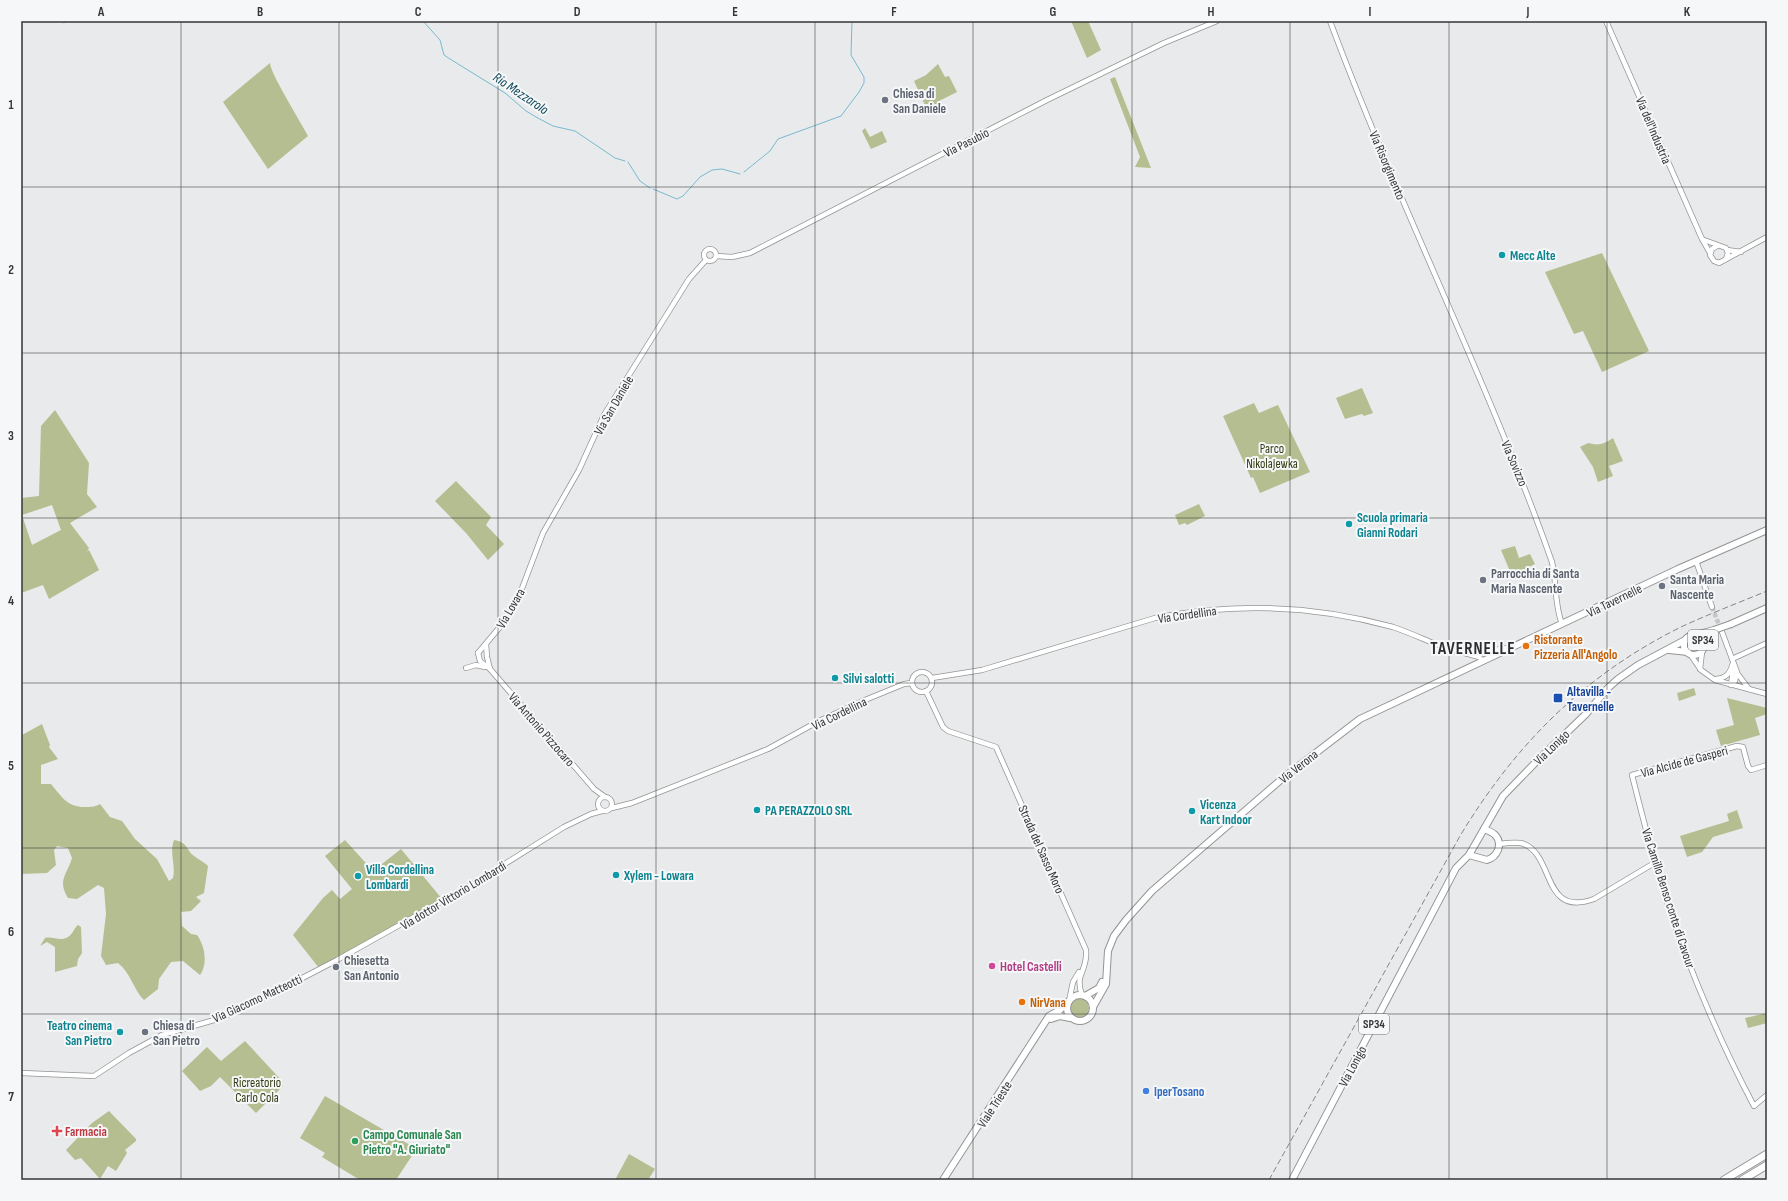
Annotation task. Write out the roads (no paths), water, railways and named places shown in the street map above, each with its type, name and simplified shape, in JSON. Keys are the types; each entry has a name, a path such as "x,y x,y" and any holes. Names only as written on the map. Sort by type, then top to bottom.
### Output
{"highway":[{"path":"1724,1180 1767,1154"},
{"path":"1742,1180 1767,1165"}],"main road":[{"name":"Via Tavernelle","path":"1483,661 1696,561 1767,530"},
{"name":"SP34","path":"1689,653 1684,646 1687,639 1730,624 1767,608"},
{"name":"SP34","path":"1667,650 1698,655 1702,652 1704,643 1714,630"},
{"name":"SP34","path":"1693,636 1700,637 1704,643"},
{"name":"Via Lonigo","path":"1292,1180 1456,868 1470,855 1496,807 1514,784 1586,714 1618,679 1638,665 1687,639"},
{"name":"Via Verona","path":"1138,906 1156,887 1287,774 1360,719 1483,661"},
{"name":"Via Lonigo","path":"1491,832 1491,823 1496,807"},
{"path":"1470,855 1487,860 1492,858 1498,849 1498,838 1491,832 1484,829"},
{"path":"1456,868 1467,861 1476,858"},
{"name":"Viale Trieste","path":"1043,1027 1054,1017 1060,1016 1070,1018 1076,1022 1086,1020 1091,1015 1093,1007 1106,984 1108,951 1114,936 1138,906"},
{"name":"Viale Trieste","path":"943,1180 1050,1016 1060,1010 1068,1001 1076,996 1083,996 1099,988 1107,973"},
{"path":"1083,996 1090,1000 1093,1007"},
{"path":"1068,1001 1066,1009 1070,1018"}],"street":[{"name":"Via Pasubio","path":"716,256 732,258 750,253 1046,100 1164,43 1217,21"},
{"name":"Via Risorgimento","path":"1330,21 1448,307"},
{"name":"Via dell'Industria","path":"1606,21 1702,239 1710,253"},
{"path":"1717,246 1712,249 1710,253 1711,258 1716,263 1724,262 1726,259 1767,237"},
{"path":"1702,239 1717,246 1724,246 1727,250 1741,252"},
{"path":"707,250 713,251 716,256 713,260 706,260 704,256 707,250"},
{"path":"1726,259 1727,250"},
{"name":"Via San Daniele","path":"534,558 543,533 579,470 607,410 689,279 706,260"},
{"name":"Via Sovizzo","path":"1448,307 1526,490 1552,562 1555,574 1557,606 1562,624"},
{"name":"Via Lovara","path":"478,653 509,612 521,591 534,558"},
{"path":"1696,561 1712,607"},
{"name":"Via Cordellina","path":"625,803 632,803 768,749 819,721 904,684 912,683 914,675 918,672 927,673 932,678 982,670 1155,618 1178,613 1221,609 1273,607 1338,614 1394,628 1445,647 1479,657 1483,661"},
{"path":"1722,632 1737,672 1749,689"},
{"path":"1732,661 1767,643"},
{"name":"Via Antonio Pizzocaro","path":"486,644 490,669"},
{"name":"Via Cordellina","path":"1445,647 1471,652 1488,651 1517,646"},
{"path":"1700,669 1702,652"},
{"path":"478,653 487,657"},
{"name":"Via Antonio Pizzocaro","path":"478,653 480,661 490,669 594,789 606,797"},
{"path":"1689,653 1700,669 1715,680 1767,694"},
{"path":"1715,680 1726,677 1730,670 1732,661"},
{"path":"1731,685 1732,661"},
{"path":"466,668 476,665 490,669"},
{"path":"1731,685 1735,681 1737,672"},
{"path":"912,683 915,690 926,691 932,686 932,678"},
{"name":"Strada del Sasso Moro","path":"926,691 943,727 948,731 996,746 1047,859 1086,951"},
{"name":"Via Alcide de Gasperi","path":"1632,775 1737,746 1742,747 1748,766 1751,770 1767,765"},
{"name":"Via Camillo Benso conte di Cavour","path":"1632,775 1656,862 1685,953 1716,1025 1754,1106 1767,1095"},
{"name":"Via Antonio Pizzocaro","path":"594,789 598,803"},
{"path":"606,797 611,800 625,803 612,808 607,812 602,811 599,808 598,803 601,798 606,797"},
{"path":"611,800 612,808"},
{"name":"Via dottor Vittorio Lombardi","path":"591,814 598,803"},
{"name":"Via dottor Vittorio Lombardi","path":"312,972 376,940 471,885 564,827 591,814 602,811"},
{"path":"1499,844 1516,842 1529,848 1539,859 1556,893 1566,900 1575,903 1594,899 1656,862"},
{"path":"1083,996 1078,982 1086,964 1086,951"},
{"path":"1068,1001 1073,982 1083,963 1086,951"},
{"name":"Via Giacomo Matteotti","path":"21,1073 94,1076 137,1048 162,1035 221,1018 312,972"}],"waterway":[{"name":"Rio Mezzarolo","path":"423,21 440,40 444,55 505,93 526,111 536,117 553,126 575,131 615,158 625,161"},
{"name":"Rio Mezzarolo","path":"744,172 770,151 778,139 841,116 859,92 864,83 864,77 851,55 852,21"},
{"name":"Rio Mezzarolo","path":"628,162 640,181 650,188"},
{"name":"Rio Mezzarolo","path":"653,189 677,199 683,196 700,177 712,170 722,169 740,174"}],"tunnel":[{"path":"1712,607 1721,630"}],"railway":[{"path":"1269,1180 1460,836 1481,803 1504,772 1555,715 1583,690 1613,667 1646,646 1681,627 1767,591"}],"place":[{"name":"Chiesa di San Daniele","path":"885,100"},
{"name":"Mecc Alte","path":"1502,255"},
{"name":"Scuola primaria Gianni Rodari","path":"1349,524"},
{"name":"Parrocchia di Santa Maria Nascente","path":"1483,580"},
{"name":"Santa Maria Nascente","path":"1662,586"},
{"name":"Ristorante Pizzeria All'Angolo","path":"1526,646"},
{"name":"Silvi salotti","path":"835,678"},
{"name":"Altavilla - Tavernelle","path":"1558,698"},
{"name":"PA PERAZZOLO SRL","path":"757,810"},
{"name":"Vicenza Kart Indoor","path":"1192,811"},
{"name":"Xylem - Lowara","path":"616,875"},
{"name":"Villa Cordellina Lombardi","path":"358,876"},
{"name":"Hotel Castelli","path":"992,966"},
{"name":"Chiesetta San Antonio","path":"336,967"},
{"name":"NirVana","path":"1022,1002"},
{"name":"Teatro cinema San Pietro","path":"120,1032"},
{"name":"Chiesa di San Pietro","path":"145,1032"},
{"name":"IperTosano","path":"1146,1091"},
{"name":"Farmacia","path":"57,1131"},
{"name":"Campo Comunale San Pietro \"A. Giuriato\"","path":"355,1141"}],"district":[{"name":"TAVERNELLE","path":"1473,648"}],"park label":[{"name":"Parco NikolaJewka","path":"1272,456"},
{"name":"Ricreatorio Carlo Cola","path":"257,1090"}]}
